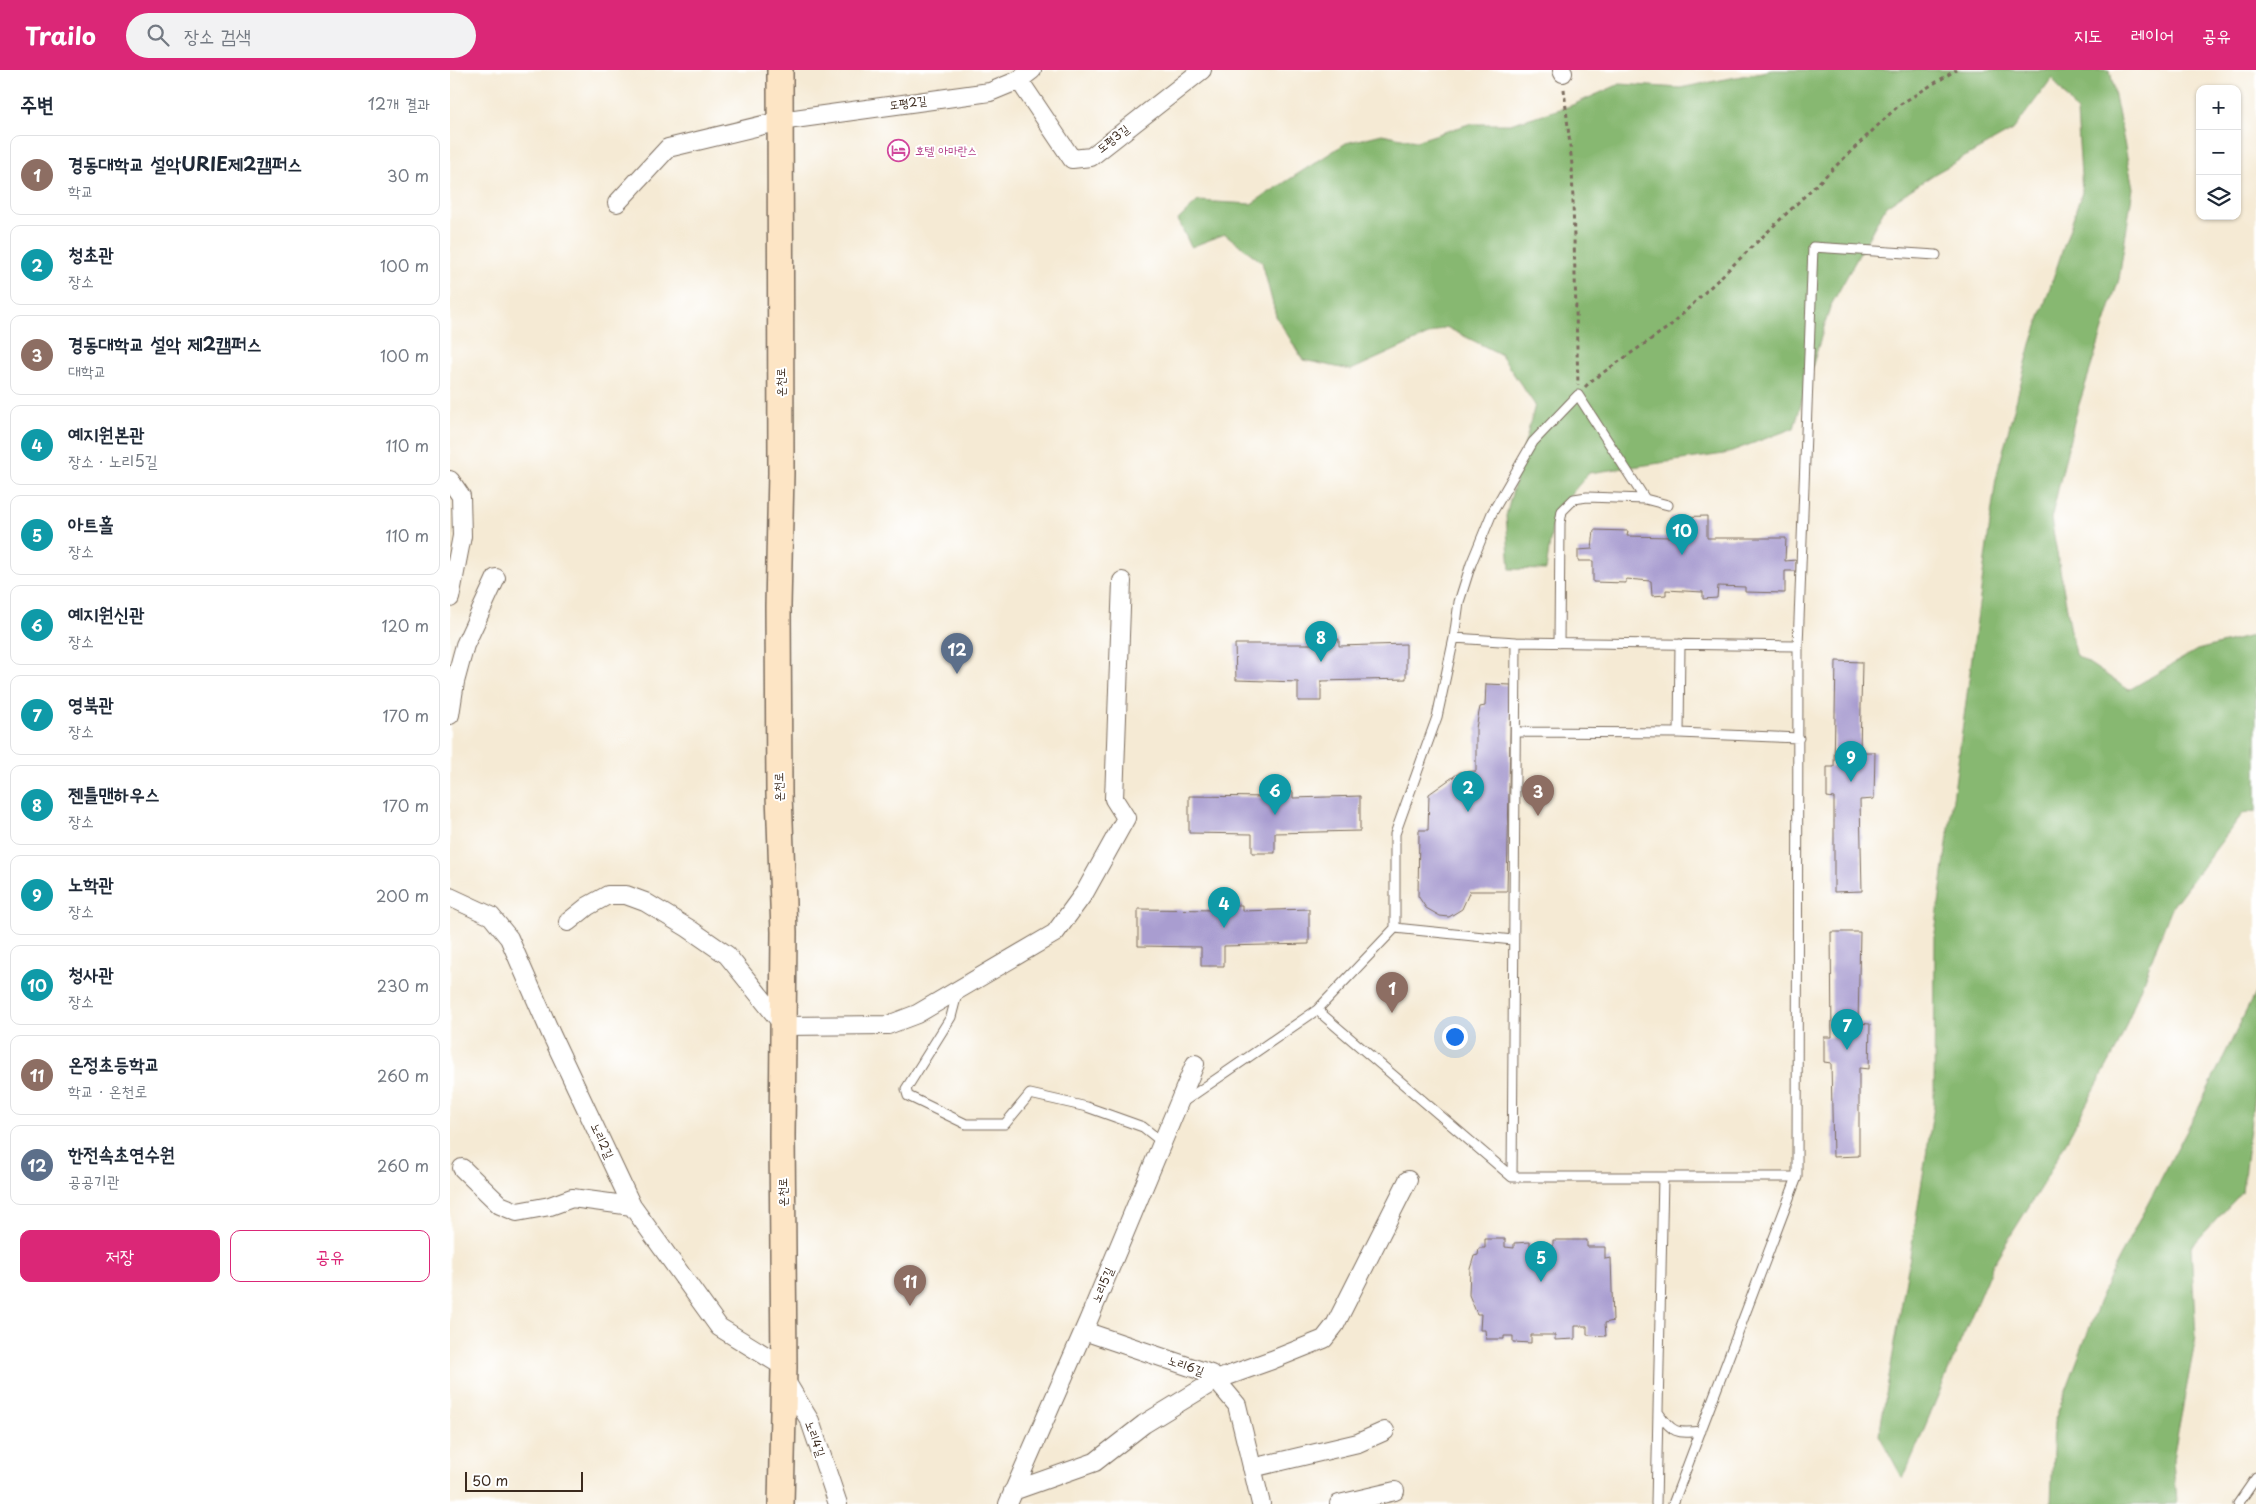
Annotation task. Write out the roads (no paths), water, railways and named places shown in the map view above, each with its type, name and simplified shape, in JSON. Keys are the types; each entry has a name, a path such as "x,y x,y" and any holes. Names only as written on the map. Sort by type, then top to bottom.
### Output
{"street":[{"name":"온천로","path":"780,70 781,472 778,606 779,794 784,932 784,1372 781,1504"},
{"name":"도평3길","path":"1025,75 1072,159 1091,156 1202,70"},
{"name":"도평2길","path":"618,203 668,148 780,121 990,92 1025,75"},
{"path":"450,480 461,496 462,536 450,598"},
{"path":"450,715 464,644 496,578"},
{"path":"568,922 588,906 608,895 626,895 645,902 688,928 727,955 784,1026 888,1025 917,1014 1055,933 1085,892 1126,818 1114,799 1122,581"},
{"path":"450,647 459,664"},
{"name":"노리2길","path":"450,897 491,916 509,938 551,1034 632,1206 719,1327 784,1372"},
{"name":"노리5길","path":"1011,1498 1084,1331 1195,1064"},
{"path":"462,1168 500,1205 517,1212 550,1206 572,1198 632,1206"},
{"path":"1011,1498 1096,1462 1144,1424 1216,1380 1324,1339 1335,1326 1408,1180"},
{"name":"노리6길","path":"1084,1331 1211,1374 1236,1405 1261,1504"},
{"name":"노리4길","path":"784,1372 810,1421 838,1504"},
{"path":"1252,1468 1358,1443 1385,1432"},
{"path":"1339,1504 1395,1491"}],"lane":[{"path":"1673,1504 1797,1178 1798,646 1813,247 1936,255"},
{"path":"1178,1105 1317,1010 1394,928 1395,834 1437,717 1454,638 1459,602 1471,564 1492,513 1533,442 1578,395 1645,498"},
{"path":"1559,643 1560,523 1562,511 1574,499 1587,497 1645,498 1668,505"},
{"path":"1454,638 1559,643 1798,646"},
{"path":"1512,1177 1516,642"},
{"path":"1678,733 1680,644"},
{"path":"1516,732 1678,733 1799,738"},
{"path":"1394,928 1513,940"},
{"path":"959,989 951,1017 906,1089 908,1096 966,1124 1005,1124 1030,1094 1086,1107 1143,1127 1162,1142"},
{"path":"1317,1010 1512,1177 1797,1178"},
{"path":"1656,1504 1663,1177"},
{"path":"1658,1412 1667,1426 1675,1432 1701,1431"},
{"path":"2238,1504 2256,1478"}],"place":[{"name":"호텔 아마란스","path":"899,151"},
{"name":"청사관","path":"1682,555"},
{"name":"젠틀맨하우스","path":"1321,662"},
{"name":"한전속초연수원","path":"957,674"},
{"name":"노학관","path":"1851,782"},
{"name":"청초관","path":"1468,812"},
{"name":"예지원신관","path":"1275,815"},
{"name":"경동대학교 설악 제2캠퍼스","path":"1538,816"},
{"name":"예지원본관","path":"1224,928"},
{"name":"경동대학교 설악URIE제2캠퍼스","path":"1392,1013"},
{"name":"영북관","path":"1847,1050"},
{"name":"아트홀","path":"1541,1282"},
{"name":"온정초등학교","path":"910,1306"}]}
